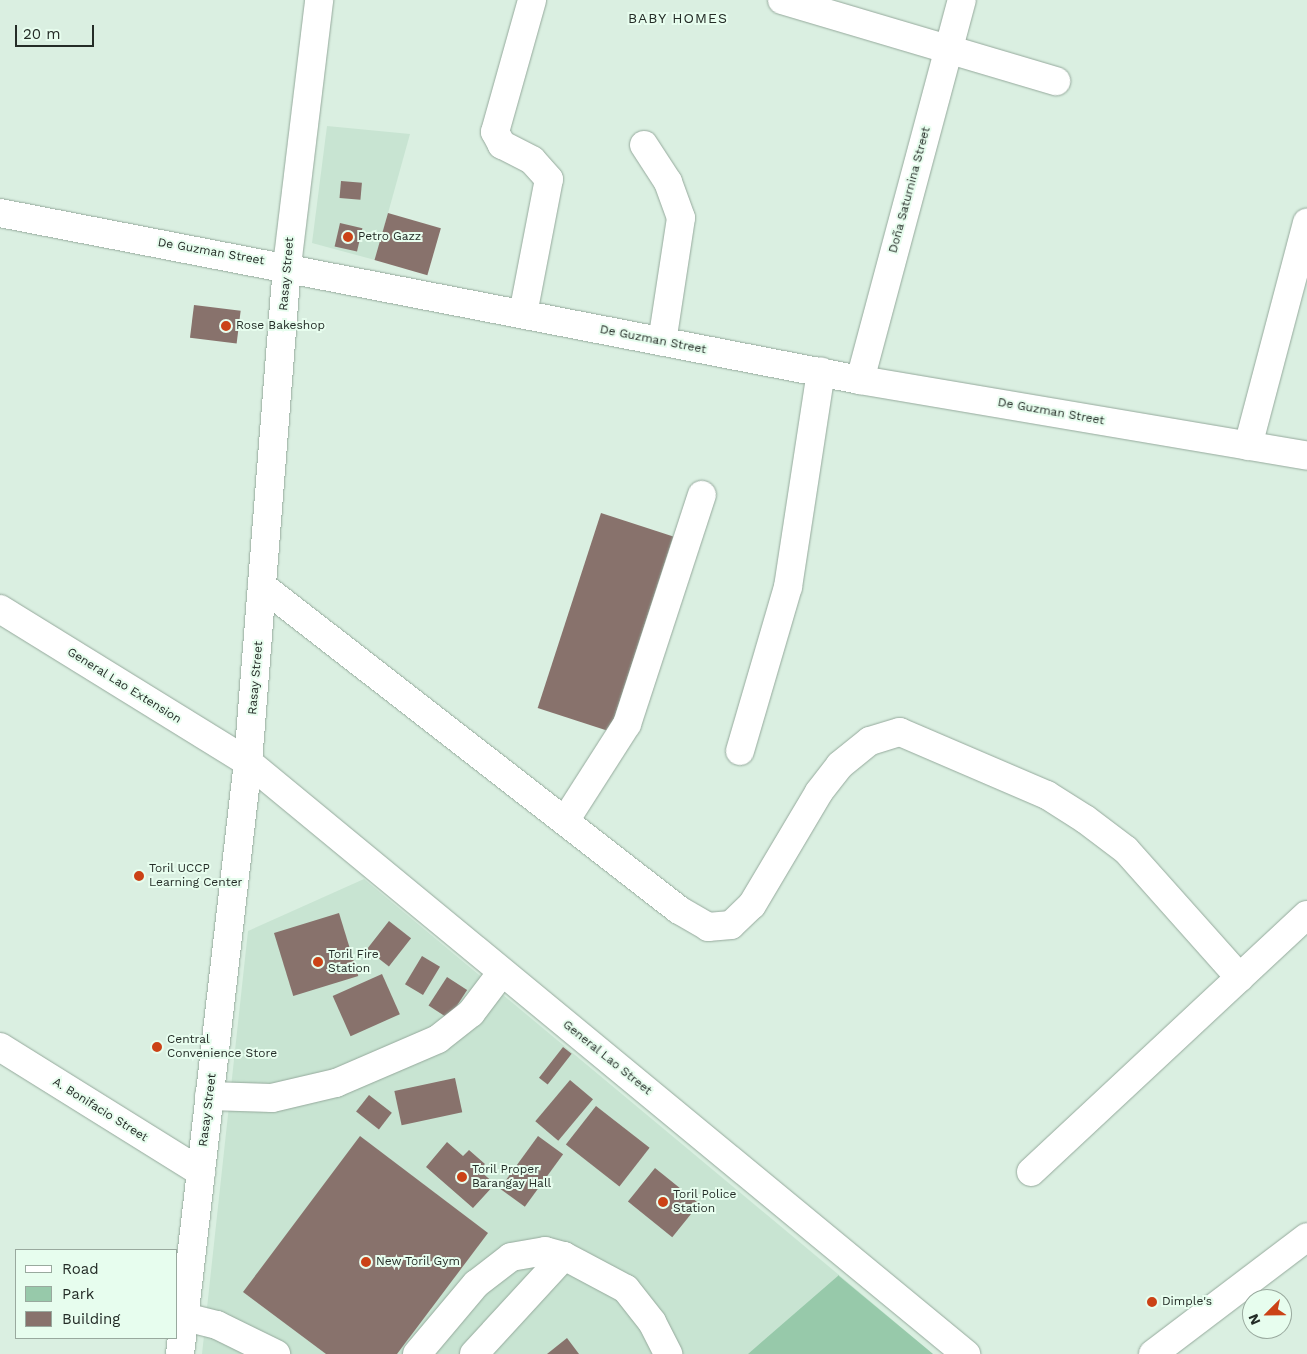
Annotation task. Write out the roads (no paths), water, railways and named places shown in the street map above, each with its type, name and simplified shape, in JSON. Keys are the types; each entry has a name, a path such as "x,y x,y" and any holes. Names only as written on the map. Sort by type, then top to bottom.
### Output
{"street":[{"name":"Rasay Street","path":"180,1354 248,762 287,266 319,0"},
{"path":"523,314 549,179 532,160 502,145 495,132 532,0"},
{"path":"782,0 1056,81"},
{"name":"Doña Saturnina Street","path":"860,380 947,50 962,0"},
{"path":"644,145 668,182 681,218 662,342"},
{"name":"De Guzman Street","path":"0,213 287,266 860,380 1307,456"},
{"path":"1248,446 1307,223"},
{"path":"740,751 788,587 821,372"},
{"path":"565,820 630,716 702,496"},
{"path":"262,586 679,910 718,929 732,925 752,906 819,792 840,765 870,741 900,732 1047,796 1085,819 1126,850 1240,978"},
{"name":"General Lao Extension","path":"0,609 248,762"},
{"name":"General Lao Street","path":"248,762 966,1354"},
{"path":"1032,1172 1307,915"},
{"path":"209,1096 272,1098 336,1083 438,1039 471,1012 502,972"},
{"name":"A. Bonifacio Street","path":"0,1047 200,1172"},
{"path":"1153,1354 1307,1238"},
{"path":"416,1354 456,1304 511,1257 527,1251 564,1256 626,1289 652,1322 668,1354"},
{"path":"474,1354 564,1256"},
{"path":"185,1317 217,1325 276,1354"}],"place":[{"name":"Petro Gazz","path":"348,237"},
{"name":"Rose Bakeshop","path":"226,326"},
{"name":"Toril UCCP Learning Center","path":"139,876"},
{"name":"Toril Fire Station","path":"318,962"},
{"name":"Central Convenience Store","path":"157,1047"},
{"name":"Toril Proper Barangay Hall","path":"462,1177"},
{"name":"Toril Police Station","path":"663,1202"},
{"name":"New Toril Gym","path":"366,1262"},
{"name":"Dimple's","path":"1152,1302"}],"district":[{"name":"BABY HOMES","path":"678,18"}]}
